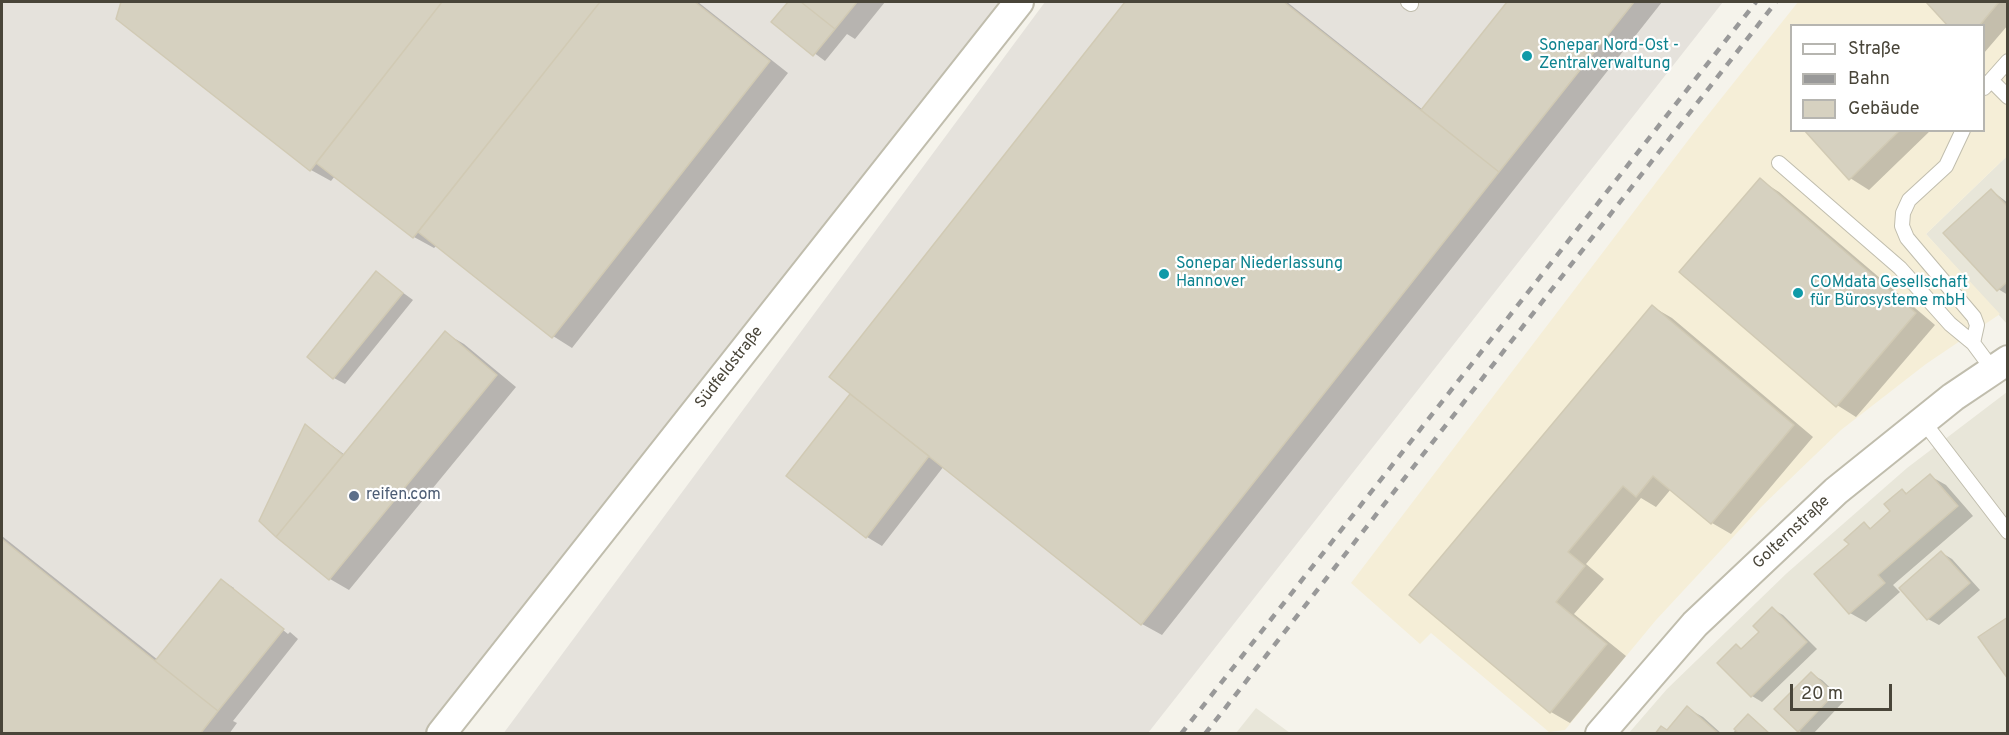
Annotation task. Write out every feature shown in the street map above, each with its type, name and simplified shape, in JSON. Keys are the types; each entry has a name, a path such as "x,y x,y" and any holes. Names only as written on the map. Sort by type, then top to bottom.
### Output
{"street":[{"name":"Südfeldstraße","path":"441,734 1019,2"},
{"name":"Golternstraße","path":"1600,734 1695,624 1836,491 1923,421 2000,365"}],"lane":[{"path":"2007,61 1987,84 2007,97"},
{"path":"1962,132 1946,166 1909,200 1903,213 1902,226 1907,238 1974,317 1977,325 1973,343"},
{"path":"1779,163 1900,268 1950,324 2000,365"},
{"path":"1923,421 2007,532"}],"shaded area":[{"path":"2,2 1019,2 441,734 2,733"},
{"path":"1045,2 1723,2 1148,733 503,734"},
{"path":"1798,2 2007,2 2007,156 1926,234 2000,314 1926,364 1841,430 1761,507 1656,620 1565,730 1549,732 1431,633 1420,644 1351,583 1696,130"},
{"path":"2007,156 2007,324 1926,234"},
{"path":"2007,392 2007,733 1628,734 1667,689 1787,573 1907,468"},
{"path":"1256,708 1290,733 1236,733"}],"building":[{"path":"121,2 442,2 310,171 116,19"},
{"path":"442,2 600,2 413,238 316,163"},
{"path":"600,2 695,2 770,61 552,338 418,232"},
{"path":"788,2 801,2 835,29 813,56 771,22"},
{"path":"801,2 857,2 835,29"},
{"name":"Sonepar Niederlassung Hannover","path":"1125,2 1284,2 1499,172 1141,625 829,377"},
{"name":"Sonepar Nord-Ost - Zentralverwaltung","path":"1507,2 1634,2 1499,172 1421,110"},
{"path":"1926,2 1999,2 1981,24 1946,24"},
{"path":"1806,132 1898,132 1849,180"},
{"name":"COMdata Gesellschaft für Bürosysteme mbH","path":"1760,178 1916,313 1836,407 1679,272"},
{"path":"1991,189 2008,207 2008,281 1997,291 1943,233"},
{"path":"376,271 403,293 333,379 307,357"},
{"path":"1652,305 1794,425 1711,524 1653,476 1636,497 1623,486 1568,552 1585,566 1556,602 1607,644 1550,713 1409,595"},
{"name":"reifen.com","path":"445,331 497,375 329,580 276,537"},
{"path":"850,394 929,456 866,538 786,476"},
{"path":"305,424 343,455 276,537 259,521"},
{"path":"1930,474 1958,506 1878,575 1885,583 1849,614 1814,574 1849,544 1844,540 1864,522 1870,529 1890,511 1884,504 1902,489 1906,494"},
{"path":"2,539 218,711 200,734 2,734"},
{"path":"1941,551 1970,583 1927,620 1899,588"},
{"path":"221,579 284,629 218,711 155,661"},
{"path":"1772,607 1807,642 1751,697 1717,663 1736,644 1741,649 1759,632 1753,626"},
{"path":"2008,617 2008,679 1978,637"},
{"path":"1811,672 1834,694 1798,732 1774,709"},
{"path":"1687,706 1719,734 1655,734 1661,726 1667,730"},
{"path":"1748,714 1770,734 1739,734 1734,729"}],"railway":[{"path":"1181,734 1756,2"},
{"path":"1205,734 1776,2"}],"place":[{"name":"Sonepar Nord-Ost - Zentralverwaltung","path":"1527,56"},
{"name":"Sonepar Niederlassung Hannover","path":"1164,274"},
{"name":"COMdata Gesellschaft für Bürosysteme mbH","path":"1798,293"},
{"name":"reifen.com","path":"354,496"}]}
